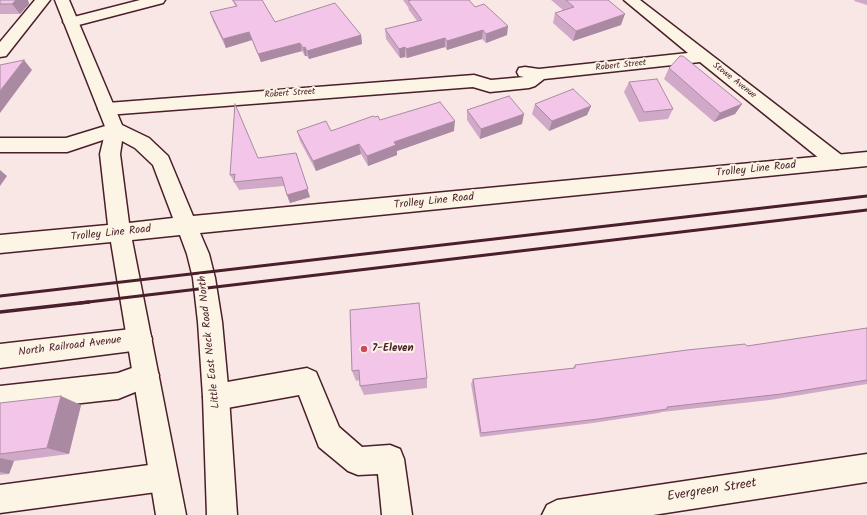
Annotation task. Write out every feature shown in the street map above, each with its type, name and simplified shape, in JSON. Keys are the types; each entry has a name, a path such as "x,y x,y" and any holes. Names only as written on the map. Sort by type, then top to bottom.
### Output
{"main road":[{"path":"0,52 42,0"},
{"path":"62,0 115,129 110,154 120,233 171,515"},
{"path":"71,22 158,0"},
{"name":"Stowe Avenue","path":"631,0 837,162"},
{"name":"Robert Street","path":"107,109 474,81 490,86 513,84 529,82 539,74 702,57"},
{"path":"0,145 67,145 115,129"},
{"name":"Little East Neck Road North","path":"115,129 142,143 161,161 186,226 197,249 204,278 216,397 222,515"},
{"name":"Trolley Line Road","path":"0,244 867,159"},
{"name":"North Railroad Avenue","path":"0,356 140,339"},
{"path":"0,399 118,386 146,375"},
{"path":"216,397 307,381 329,437 358,461 390,459 397,515"},
{"name":"Evergreen Street","path":"557,515 865,473"},
{"path":"0,499 164,477"}],"building":[{"path":"0,0 16,0 12,4 0,4"},
{"path":"233,0 262,0 275,22 335,3 361,35 307,51 300,43 258,54 249,32 223,39 210,12 237,6"},
{"path":"469,0 475,7 484,4 508,26 486,34 483,30 447,41 445,38 406,49 405,47 399,49 385,29 422,20 408,1"},
{"path":"566,0 608,0 625,14 576,31 555,13 574,7"},
{"path":"680,56 683,56 742,104 720,113 669,68"},
{"path":"24,60 0,91 0,65"},
{"path":"657,79 673,109 644,112 629,82"},
{"path":"573,89 591,106 552,121 535,104"},
{"path":"509,96 524,114 481,129 467,110"},
{"path":"440,102 455,121 394,142 396,145 367,156 359,144 313,161 297,131 326,121 331,131 373,116 378,116 380,120"},
{"path":"235,104 258,158 296,153 308,189 287,195 282,177 234,182 235,174 230,175"},
{"path":"419,303 427,378 360,386 359,370 352,371 350,310"},
{"path":"867,328 867,380 781,394 667,407 667,409 598,419 481,433 473,379 575,368 575,365 687,350 745,344 747,346"},
{"path":"61,396 47,448 0,454 0,403"}],"railway":[{"path":"0,296 867,196"},
{"path":"80,303 867,210"},
{"path":"0,312 89,302"}],"place":[{"name":"7-Eleven","path":"364,349"}]}
